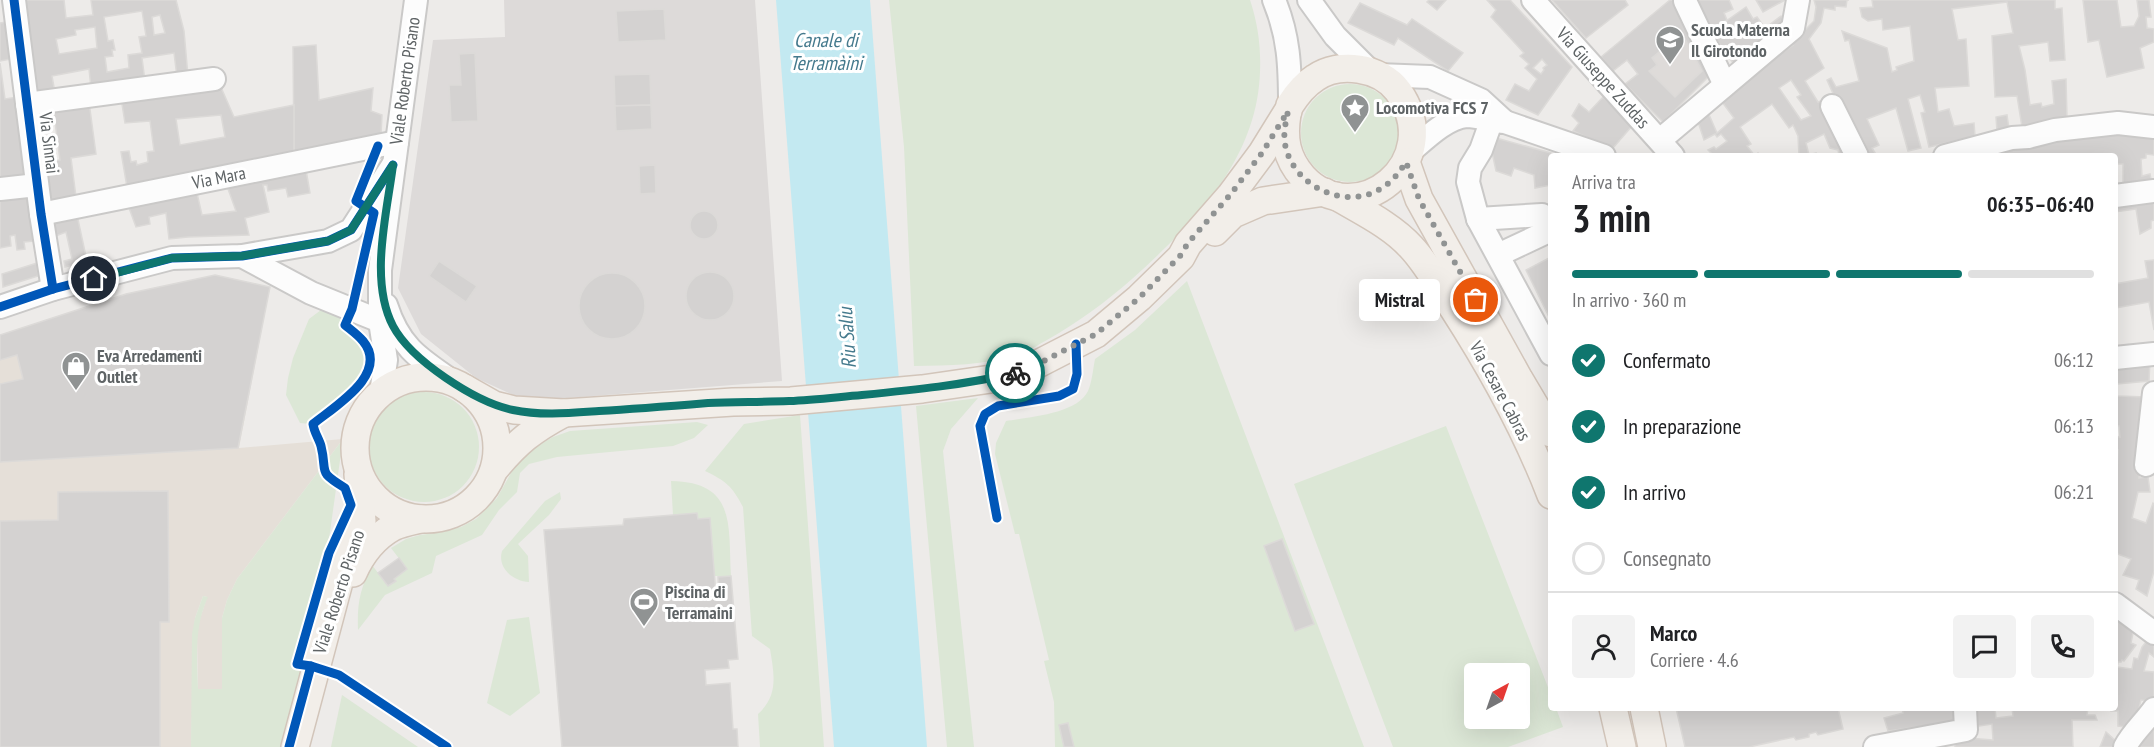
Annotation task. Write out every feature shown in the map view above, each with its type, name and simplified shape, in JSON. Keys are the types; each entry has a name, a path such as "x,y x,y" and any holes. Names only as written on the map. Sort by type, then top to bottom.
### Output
{"main road":[{"path":"564,413 528,434 514,446 494,470 483,491 466,507 444,517 421,519 400,514 382,504 367,488 358,470 354,447 358,424 367,407 381,393 399,381 419,376 441,378 494,405 514,410 564,413 733,402 791,401 922,389 991,379 1028,369 1096,334 1139,298 1180,256 1188,243 1230,195 1262,153 1298,92 1315,78 1335,69 1357,69 1375,74 1394,87 1406,103 1413,123 1413,143 1408,157 1395,177 1380,189 1363,196 1331,194 1263,201 1233,214 1196,250 1180,256"},
{"path":"1289,108 1284,130 1287,150 1295,168 1308,182 1331,194"},
{"name":"Via Cesare Cabras","path":"1408,157 1419,199 1548,427"},
{"name":"Via Cesare Cabras","path":"1331,194 1375,219 1399,236 1412,248 1428,269 1479,348 1504,393 1548,488"},
{"path":"1279,198 1375,219"},
{"path":"458,385 476,398 488,413 495,431 497,451 494,470"},
{"name":"Viale Roberto Pisano","path":"295,747 344,567 362,521 358,470"},
{"name":"Viale Roberto Pisano","path":"314,747 353,572 361,557 377,539 394,527 421,519"},
{"path":"1614,711 1622,747"},
{"path":"1645,711 1652,747"}],"street":[{"name":"Viale Roberto Pisano","path":"381,393 386,360 380,321 380,270 416,0"},
{"path":"1274,0 1283,22 1287,48 1289,108"},
{"path":"1309,0 1335,36 1375,74 1430,77 1481,100 1498,122"},
{"name":"Via Giuseppe Zuddas","path":"1533,0 1663,150"},
{"path":"1663,150 1725,85 1793,28 1798,0"},
{"path":"1684,1 1725,85"},
{"name":"Via Sinnai","path":"10,7 27,104 53,289"},
{"path":"27,104 214,79"},
{"path":"1832,106 1856,153"},
{"path":"1408,157 1436,129 1464,116 1498,122 1596,153"},
{"path":"1498,122 1470,168 1468,182 1478,219 1548,348"},
{"path":"1956,153 2012,138 2028,137 2055,130 2118,123 2154,127"},
{"name":"Via Mara","path":"41,214 398,142"},
{"path":"0,307 53,289 172,258 242,256 328,241 351,230 393,165"},
{"path":"0,189 37,185"},
{"path":"2118,196 2154,191"},
{"path":"1478,219 1542,215 1548,224"},
{"path":"1498,255 1548,230"},
{"path":"242,256 311,293 380,321"},
{"name":"Viale Roberto Pisano","path":"380,270 385,302 392,324 407,347 458,385"},
{"path":"2118,358 2154,354"},
{"path":"2146,465 2154,393"},
{"path":"2118,606 2154,633"},
{"path":"2125,747 2128,740 2154,709"},
{"path":"1875,747 1966,730 1965,711"}],"shaded area":[{"path":"504,0 755,0 782,381 555,399 518,397 476,378 421,334 398,288 433,40 505,37"},
{"name":"Scuola Materna Il Girotondo","path":"1670,0 1712,73 1663,122 1625,84 1637,74 1628,60 1613,71 1601,58"},
{"path":"215,275 270,287 239,448 343,439 237,579 222,618 222,689 198,689 197,636 207,597 203,596 195,618 191,747 0,747 0,335 126,294"}],"green space":[{"path":"889,0 1250,0 1257,27 1260,72 1256,104 1247,134 1235,161 1199,212 1155,258 1102,304 1023,353 969,364 914,366 904,147"},
{"path":"1350,84 1369,87 1385,98 1396,114 1399,133 1396,152 1385,168 1369,179 1350,182 1331,179 1315,168 1304,152 1301,133 1304,114 1315,98 1331,87"},
{"path":"1187,281 1364,747 1055,747 1054,702 1044,661 1049,660 1019,534 1015,534 995,454 996,443 1006,421 1063,410 1082,399 1088,391 1095,359 1135,330"},
{"path":"328,308 347,315 348,329 368,352 366,369 346,393 323,410 310,424 300,423 286,395 288,378 293,358 309,319"},
{"path":"424,392 445,396 463,408 475,426 479,447 475,468 463,486 445,498 424,502 403,498 385,486 373,468 369,447 373,426 385,408 403,396"},
{"path":"978,398 951,429 943,451 974,747 947,747 916,406"},
{"path":"800,415 824,747 760,747 758,714 765,707 772,692 773,676 770,649 752,636 743,507 728,485 705,471 744,424"},
{"path":"697,422 708,425 694,438 673,446 557,457 529,464 520,473 517,492 499,510 482,535 436,556 432,573 385,595 358,630 360,596 372,565 388,586 395,581 394,579 407,569 391,548 406,539 461,527 476,519 497,498 516,464 532,449 553,437 570,431"},
{"path":"1446,426 1548,687 1548,711 1557,711 1563,727 1508,747 1393,747 1294,484"},
{"path":"343,439 323,582 281,747 191,747 192,634 203,596 208,597 198,631 198,689 222,689 222,618 237,579"},
{"path":"671,481 692,483 708,489 718,498 725,510 728,524 731,576 714,576 710,519 698,519 697,513 673,515"},
{"path":"560,492 561,499 549,515 518,544 528,556 529,582 517,579 504,568 502,551 545,501"},
{"path":"529,617 540,693 510,716 487,703 507,620"},
{"path":"342,695 418,747 331,747"}],"water":[{"name":"Canale di Terramàini","path":"776,0 870,0 927,747 834,747"}],"building":[{"path":"23,0 64,0 66,18 93,15 91,0 176,0 184,31 188,76 177,77 174,53 142,58 145,81 91,88 89,69 52,76 55,93 37,97","holes":["142,11 146,36 139,37 142,53 128,55 129,68 107,72 105,57 113,56 112,50 115,50 113,40 108,41 104,17","160,15 165,33 154,35 152,17","95,27 97,48 59,54 56,39 76,35 75,30"]},
{"path":"1446,0 1437,10 1427,2"},
{"path":"1487,0 1510,0 1572,67 1538,115 1506,100 1515,84 1529,91 1537,79 1525,68 1529,64 1520,56 1524,53 1491,17 1496,10","holes":["1542,59 1547,65 1541,74 1533,68"]},
{"path":"1552,0 1625,0 1628,5 1586,38"},
{"name":"Scuola Materna Il Girotondo","path":"1670,0 1682,0 1712,73 1663,122 1625,84 1638,74 1627,60 1613,71 1601,57","holes":["1682,33 1702,71 1675,97 1649,71 1657,65 1652,58"]},
{"path":"1697,0 1729,0 1733,9 1724,13 1727,20 1711,28"},
{"path":"1756,0 1785,0 1763,12"},
{"path":"1814,0 1847,0 1846,7 1835,6 1835,10 1824,8 1821,23 1809,39 1824,68 1805,81 1818,102 1821,101 1826,109 1848,153 1838,153 1838,150 1830,148 1824,134 1806,143 1808,153 1799,153 1798,136 1793,125 1789,128 1772,104 1740,127 1751,144 1747,146 1753,153 1711,153 1708,150 1714,147 1716,149 1727,141 1721,134 1717,137 1715,134 1704,140 1698,122 1707,110 1717,133 1734,118 1719,98 1793,45 1790,41 1814,21 1816,7","holes":["1791,80 1801,95 1797,97 1811,116 1801,120 1779,88"]},
{"path":"1872,0 2055,0 2055,9 2062,8 2065,60 2050,61 2048,42 2019,46 2030,105 2041,103 2042,107 2054,104 2052,81 2066,79 2067,118 2022,127 2017,96 1995,97 1992,36 2013,33 2007,2 1952,9 1958,40 1966,39 1969,86 1935,88 1938,112 1949,109 1954,126 1974,123 1975,136 1929,147 1921,113 1925,112 1920,95 1908,99 1921,148 1908,151 1896,108 1867,119 1879,145 1872,148 1875,153 1860,153 1827,80 1831,78 1836,87 1859,81 1849,40 1845,41 1842,31 1887,48 1892,72 1897,70 1896,67 1914,61 1910,26 1883,30 1882,19 1868,21 1862,17 1860,8 1873,7"},
{"path":"2083,0 2117,0 2121,27 2134,26 2139,16 2137,0 2149,0 2151,17 2146,17 2147,28 2154,29 2154,42 2140,48 2144,68 2107,77 2099,40 2088,42"},
{"path":"1360,3 1407,25 1412,19 1463,53 1448,71 1398,38 1394,45 1348,23"},
{"path":"1746,7 1753,19 1757,17 1765,28 1781,16 1787,27 1735,66 1714,36 1728,26 1725,22"},
{"path":"664,9 666,40 618,42 616,11"},
{"path":"6,22 11,59 0,61 0,23"},
{"path":"316,45 319,100 373,88 371,111 382,115 381,135 294,153 293,47"},
{"path":"475,53 478,121 451,122 449,85 461,85 459,54"},
{"path":"0,63 5,99 17,97 27,179 0,182"},
{"path":"650,74 651,105 615,106 614,75"},
{"path":"220,85 234,117 294,105 294,153 127,187 121,152 129,151 131,162 136,161 137,165 148,162 147,152 154,151 150,121 125,123 121,98","holes":["221,115 225,137 180,145 176,119"]},
{"path":"1603,97 1632,126 1612,149 1573,131 1579,123 1572,116 1579,104 1589,112"},
{"path":"89,102 96,154 71,158 76,197 47,201 43,162 60,160 53,107"},
{"path":"651,105 652,129 616,131 615,106"},
{"path":"2007,115 2009,129 1997,131 1996,117"},
{"path":"2154,132 2154,155 2146,154 2146,158 2141,159 2142,176 2150,174 2152,184 2123,188 2123,164 2118,164 2118,153 1975,153 2040,136"},
{"path":"1496,138 1551,153 1548,153 1548,186 1535,188 1534,175 1514,168 1511,176 1496,171 1492,152"},
{"path":"655,165 656,193 640,194 639,166"},
{"path":"306,170 310,193 288,197 286,188 268,191 267,185 263,185 269,212 245,218 249,235 169,239 166,213 149,217 150,224 136,227 128,205 197,193 202,215 236,211 227,186"},
{"path":"2154,195 2154,220 2151,221 2151,228 2140,234 2136,209 2118,212 2118,200"},
{"path":"29,197 34,241 24,242 25,249 17,250 15,235 10,236 11,246 0,248 0,201"},
{"path":"704,211 714,215 718,225 714,235 704,239 694,235 690,225 694,215"},
{"path":"77,215 87,261 65,267 64,261 72,259 66,232 53,237 50,221"},
{"path":"1548,259 1548,315 1526,270"},
{"path":"2154,260 2154,330 2149,302 2118,307 2118,283 2148,278 2145,261"},
{"path":"439,261 477,286 466,302 429,276"},
{"path":"37,263 38,276 3,287 2,274"},
{"path":"710,272 727,279 734,296 727,313 710,320 693,313 686,296 693,279"},
{"path":"606,273 618,273 636,282 643,293 645,306 643,319 636,330 625,337 606,339 593,334 584,325 579,312 579,300 584,287 593,278"},
{"path":"215,275 270,287 238,448 0,462 0,384 23,379 17,355 0,360 0,335 126,294"},
{"path":"2150,360 2149,381 2118,384 2118,365"},
{"path":"2118,396 2147,397 2141,438 2139,478 2148,477 2150,492 2138,492 2132,518 2146,523 2154,504 2154,571 2147,596 2136,589 2139,580 2123,575 2131,559 2118,554"},
{"path":"168,491 169,622 160,622 160,747 0,747 0,521 58,520 58,492"},
{"name":"Piscina di Terramaini","path":"697,513 698,519 710,518 716,595 719,595 718,577 731,576 738,659 728,660 729,668 705,670 706,685 730,683 733,729 737,729 738,747 562,747 544,530 623,525 624,519"},
{"path":"1282,539 1314,624 1295,631 1264,546"},
{"path":"399,558 407,569 388,586 378,573"},
{"path":"2118,619 2134,628 2131,643 2136,645 2121,662 2118,662"},
{"path":"2149,638 2154,642 2154,657 2149,653 2144,671 2154,672 2154,702 2141,700 2139,708 2148,712 2133,728 2118,726 2118,667 2132,669 2134,658 2138,659 2142,647"},
{"path":"1677,711 1839,711 1843,729 1818,735 1816,732 1809,734 1809,737 1796,740 1794,737 1749,747 1685,747"},
{"path":"1903,711 1959,711 1959,721 1888,731 1884,718 1903,713"},
{"path":"1971,711 1995,711 1996,718 2013,716 2012,711 2088,711 2087,715 2095,715 2097,720 2072,720 2073,747 1955,747 1956,737 1993,740 1992,724 1973,727"},
{"path":"2154,719 2154,747 2129,747"},
{"path":"1068,723 1074,747 1064,747 1059,725"},
{"path":"2106,732 2116,741 2114,747 2100,747"}],"cycle path":[{"path":"14,0 41,214 53,289"},
{"path":"378,146 356,201 374,213 352,309 345,325 363,341 370,353 370,365 365,377 346,399 313,424 321,446 325,471 330,478 345,488 351,505 329,553 297,664 339,675 447,747"},
{"path":"0,307 53,289 172,258 242,256 328,241 351,230 393,165"},
{"path":"997,518 980,426 985,414 998,406 1059,396 1073,389 1077,374 1076,344"},
{"path":"289,747 311,666"}],"way so far":[{"path":"1015,373 1028,369 1096,334 1139,298 1180,256 1188,243 1230,195 1262,153 1288,111 1284,130 1285,144 1295,168 1308,182 1325,192 1344,197 1372,193 1395,177 1406,162 1419,199 1476,300"}],"place":[{"name":"Scuola Materna Il Girotondo","path":"1670,66"},
{"name":"Locomotiva FCS 7","path":"1355,134"},
{"name":"Mistral","path":"1476,300"},
{"name":"Eva Arredamenti Outlet","path":"76,392"},
{"name":"Piscina di Terramaini","path":"644,628"}],"route":[{"path":"94,279 172,258 242,256 328,241 351,230 393,165 380,270 385,302 392,324 407,347 426,363 494,405 514,410 564,413 733,402 791,401 922,389 991,379 1015,373"}],"water label":[{"name":"Riu Saliu","path":"847,338"}]}
